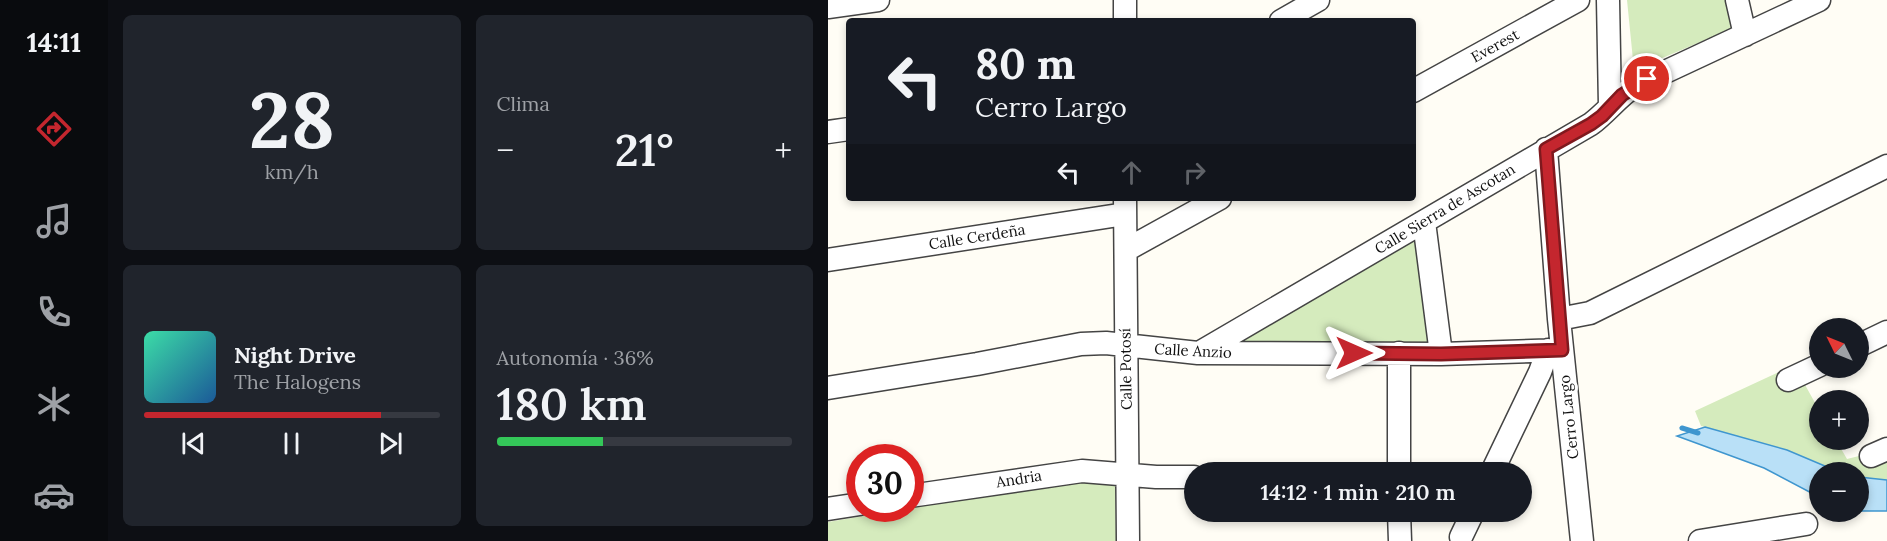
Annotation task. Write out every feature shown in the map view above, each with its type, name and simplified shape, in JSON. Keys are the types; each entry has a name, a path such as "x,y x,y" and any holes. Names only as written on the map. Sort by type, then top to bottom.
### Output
{"street":[{"path":"828,7 878,0"},
{"path":"1125,0 1125,18"},
{"path":"1286,18 1318,0"},
{"name":"Everest","path":"1416,89 1578,0"},
{"path":"1608,0 1610,106"},
{"path":"1737,0 1745,35"},
{"name":"Calle Sierra de Ascotan","path":"1198,353 1591,124 1622,95 1647,79 1819,0"},
{"path":"828,132 846,129"},
{"name":"Cerro Largo","path":"1546,149 1559,319 1555,350 1582,541"},
{"path":"1559,319 1590,313 1887,166"},
{"path":"1126,250 1215,201"},
{"name":"Calle Potosí","path":"1125,206 1128,541"},
{"name":"Calle Cerdeña","path":"828,260 1125,206"},
{"path":"1424,222 1441,354"},
{"path":"1869,341 1887,332"},
{"name":"Calle Anzio","path":"828,388 977,364 1081,344 1126,344 1198,353 1441,354 1555,350"},
{"path":"1497,462 1540,372 1555,350"},
{"path":"1399,353 1399,462"},
{"path":"1788,380 1809,370"},
{"name":"Andria","path":"924,494 1066,472 1094,470 1184,477"},
{"path":"828,508 846,506"},
{"path":"1400,522 1400,541"},
{"path":"1461,537 1468,522"},
{"path":"1700,541 1780,535 1806,524"}],"green space":[{"path":"1627,0 1732,0 1738,26 1634,70"},
{"path":"1422,234 1433,344 1217,348"},
{"path":"1794,365 1809,392 1809,450 1842,450 1847,459 1887,449 1887,480 1869,478 1869,462 1815,462 1787,450 1701,426 1695,411"},
{"path":"1100,476 1115,478 1116,541 828,541 828,522 846,519 846,522 924,522 924,506"}],"water":[{"path":"1705,427 1787,450 1815,462 1809,462 1809,492 1764,468 1677,436"},
{"path":"1869,478 1887,480 1887,511 1869,511"}],"waterway":[{"path":"1682,428 1698,433"}],"route":[{"path":"1354,353 1441,354 1562,350 1546,149 1591,124 1622,95 1647,79"}]}
